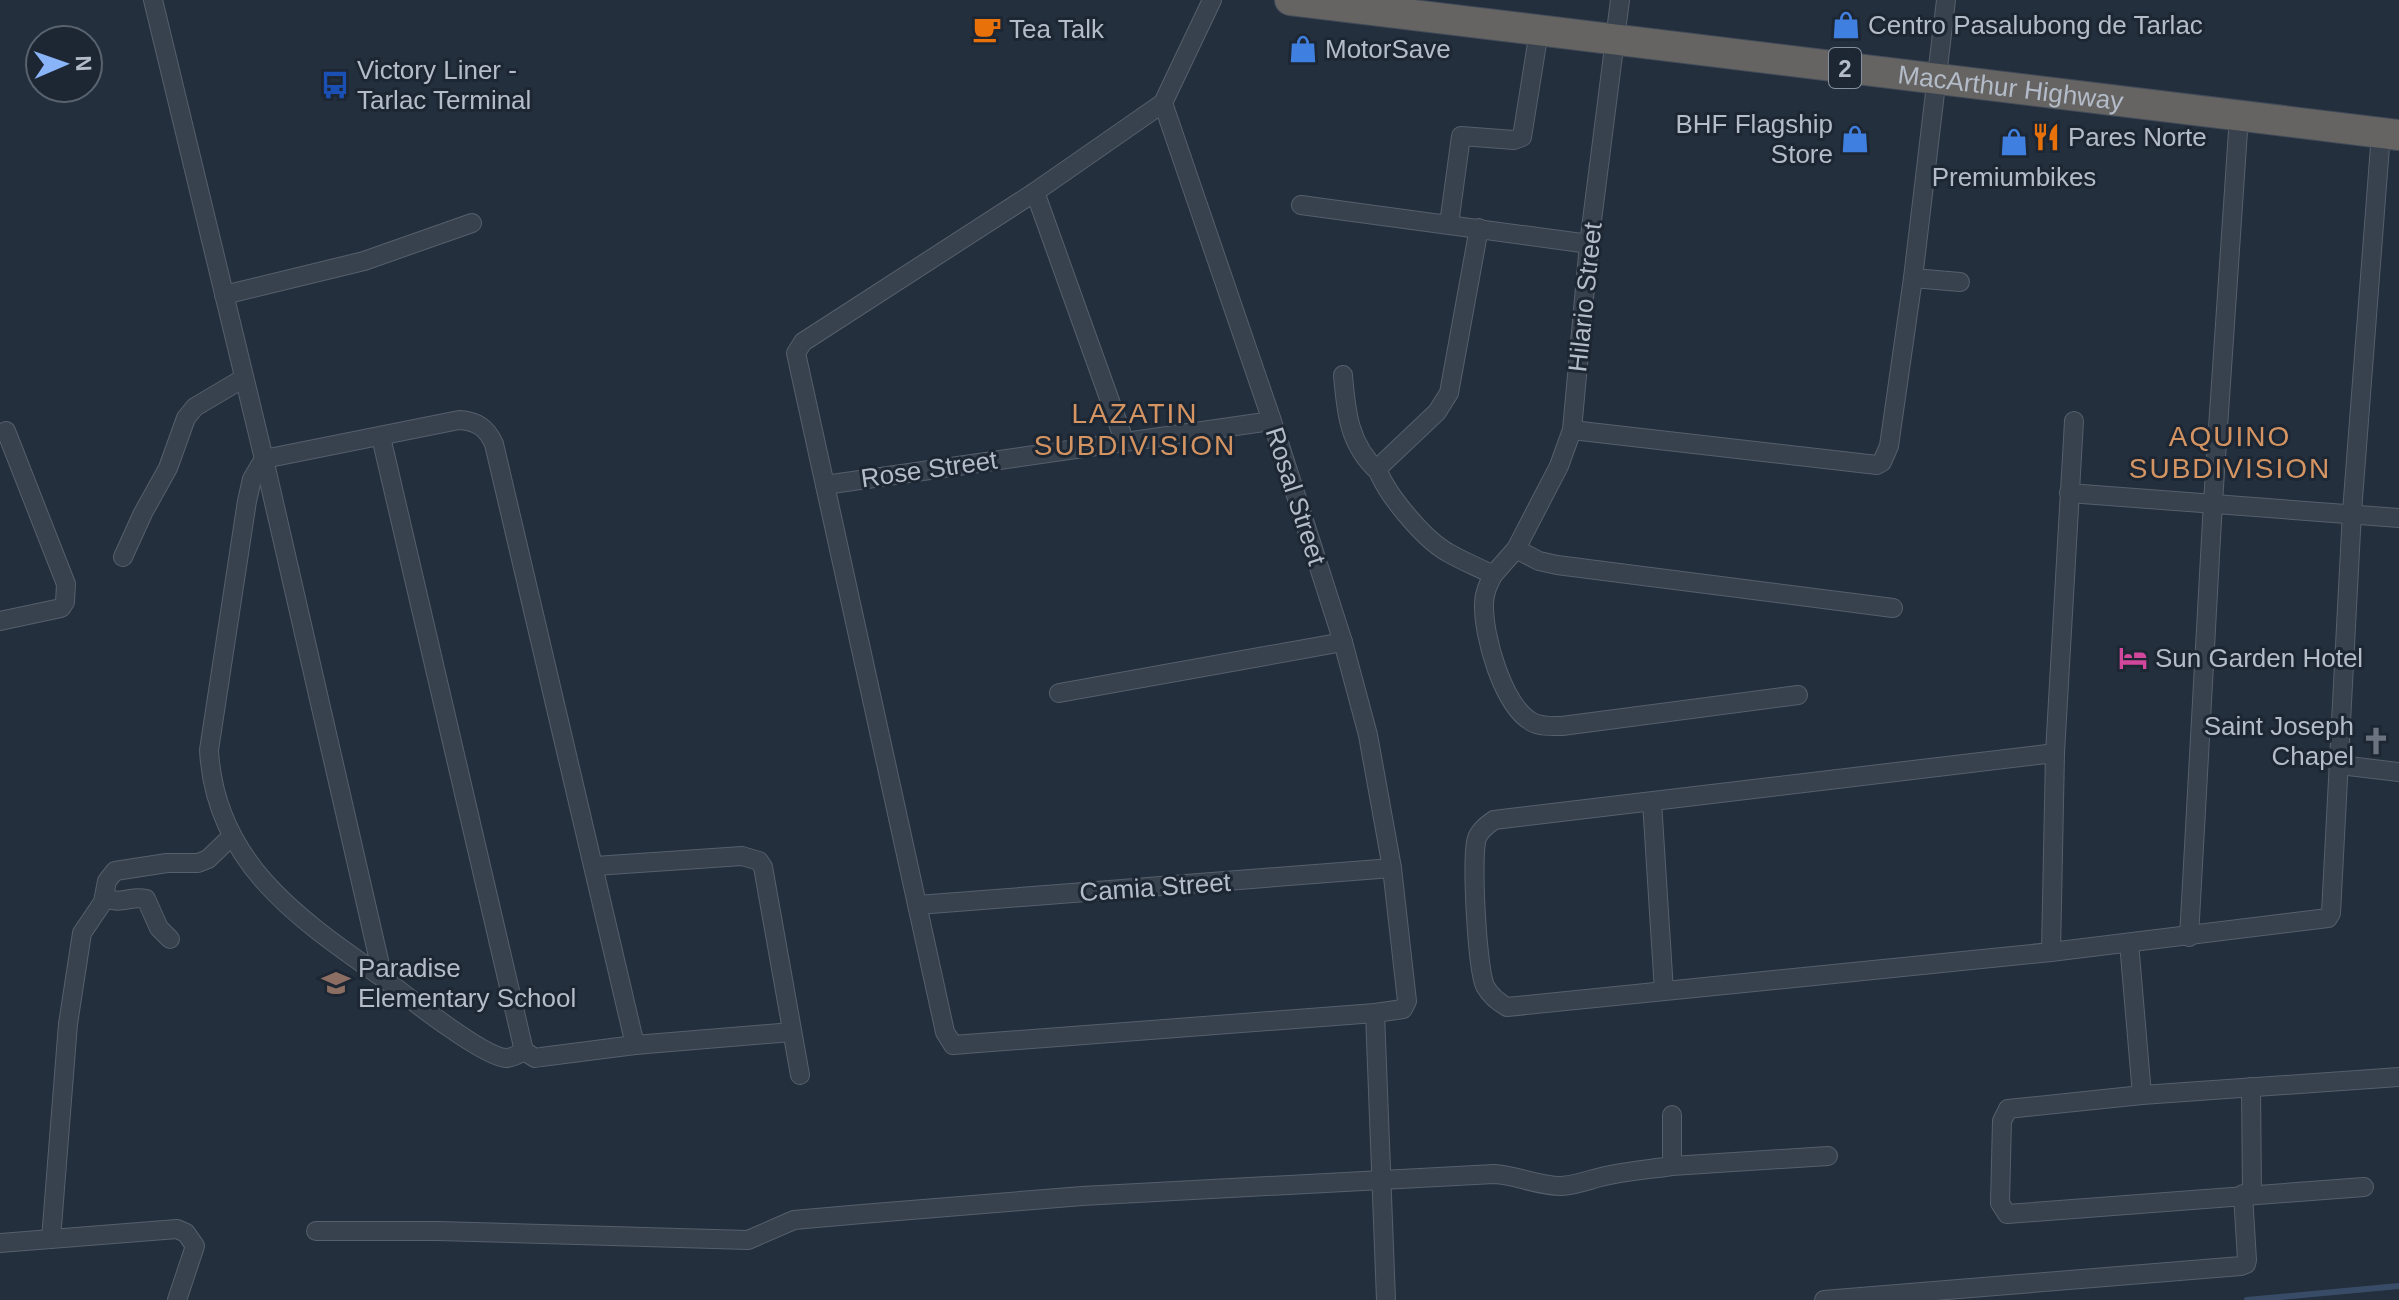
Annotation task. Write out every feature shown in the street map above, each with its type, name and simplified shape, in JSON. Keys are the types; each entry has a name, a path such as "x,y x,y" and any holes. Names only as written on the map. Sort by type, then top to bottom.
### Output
{"highway":[{"name":"MacArthur Highway","path":"1290,0 2390,134"}],"street":[{"path":"153,0 264,459 383,978"},
{"path":"1212,0 1163,103 1035,192 803,342 797,358 945,1032 953,1045 1375,1013 1386,1300"},
{"name":"Hilario Street","path":"1493,575 1516,549 1559,466 1572,430 1589,244 1620,0"},
{"path":"1572,430 1877,465 1882,462 1889,446 1913,278 1946,0"},
{"path":"1449,224 1461,136 1514,140 1522,137 1539,31"},
{"name":"Rosal Street","path":"1163,103 1272,421 1343,642 1368,735 1392,868 1407,998 1403,1009 1375,1013"},
{"path":"2189,937 2213,502 2239,116"},
{"path":"2055,753 1494,820 1478,835 1475,849 1477,929 1484,984 1494,998 1507,1007 2189,937 2329,916 2352,512 2390,134"},
{"path":"1035,192 1124,440"},
{"path":"1301,205 1589,244"},
{"path":"224,295 364,261 472,223"},
{"path":"1378,471 1437,412 1449,393 1479,228"},
{"path":"1913,278 1960,282"},
{"path":"1343,375 1347,416 1359,450 1378,471 1404,511 1433,542 1493,575 1484,600 1490,643 1502,682 1514,704 1530,721 1546,726 1562,726 1798,695"},
{"path":"123,557 168,468 186,418 195,407 244,378"},
{"path":"524,1051 509,1058 496,1055 456,1033 308,925 275,894 231,837 212,780 209,750 247,501 252,479 264,459 459,420 471,421 489,432 595,866 635,1045"},
{"name":"Rose Street","path":"825,485 1272,421"},
{"path":"2051,952 2055,753 2074,421"},
{"path":"0,621 61,608 65,602 66,584 6,431"},
{"path":"381,437 524,1051 535,1058 635,1045 792,1032"},
{"path":"2069,493 2352,512 2399,518"},
{"path":"1516,549 1539,561 1557,565 1893,608"},
{"path":"1059,693 1343,642"},
{"path":"2340,765 2399,772"},
{"path":"1652,802 1664,991"},
{"path":"51,1239 68,1024 82,933 101,906 107,881 115,871 167,863 198,863 208,859 231,837"},
{"path":"595,866 742,856 759,861 763,867 800,1075"},
{"name":"Camia Street","path":"918,905 1392,868"},
{"path":"104,897 123,902 141,897 146,899 159,928 170,939"},
{"path":"2129,943 2142,1095"},
{"path":"2364,1187 2007,1214 2000,1203 2002,1121 2008,1109 2142,1095 2399,1077"},
{"path":"1824,1300 2243,1265 2247,1260 2251,1087"},
{"path":"1672,1115 1672,1166"},
{"path":"316,1231 437,1231 748,1240 794,1220 1082,1196 1494,1174 1560,1186 1584,1183 1607,1175 1672,1166 1828,1156"},
{"path":"0,1243 177,1229 186,1233 195,1246 177,1300"}],"waterway":[{"path":"2247,1300 2399,1286"}],"place":[{"name":"Centro Pasalubong de Tarlac","path":"1846,25"},
{"name":"Tea Talk","path":"987,29"},
{"name":"MotorSave","path":"1303,49"},
{"name":"Victory Liner - Tarlac Terminal","path":"335,85"},
{"name":"Pares Norte","path":"2046,137"},
{"name":"BHF Flagship Store","path":"1855,139"},
{"name":"Premiumbikes","path":"2014,142"},
{"name":"Sun Garden Hotel","path":"2133,658"},
{"name":"Saint Joseph Chapel","path":"2376,741"},
{"name":"Paradise Elementary School","path":"336,983"}],"district":[{"name":"LAZATIN SUBDIVISION","path":"1135,429"},
{"name":"AQUINO SUBDIVISION","path":"2230,452"}]}
